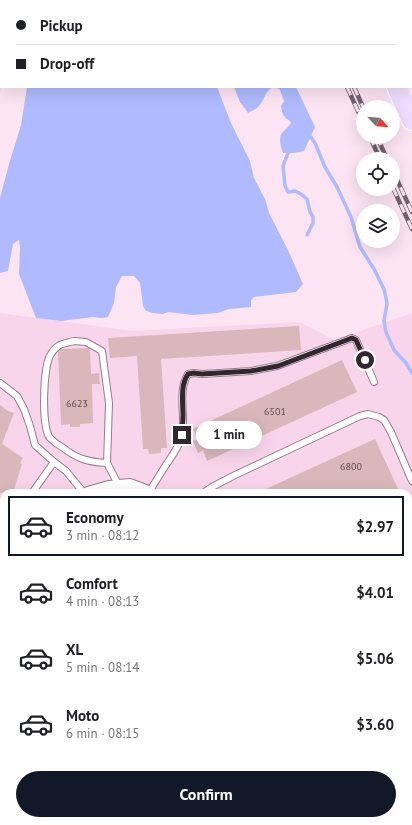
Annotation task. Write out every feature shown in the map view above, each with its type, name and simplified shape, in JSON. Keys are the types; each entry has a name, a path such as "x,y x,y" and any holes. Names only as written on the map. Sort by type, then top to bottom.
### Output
{"main road":[{"path":"397,88 412,120"}],"street":[{"path":"100,489 109,486 130,486 139,489"}],"lane":[{"path":"152,489 164,467 175,452 182,435 182,395 185,379 188,374 251,371 278,366 352,338 356,340 374,382"},
{"path":"107,463 88,461 72,455 49,437 45,427 44,400 47,362 50,355 58,345 74,341 86,342 102,350 109,403 107,463 119,486"},
{"path":"0,383 17,396 24,409 35,445 66,471 81,489"},
{"path":"208,489 360,416 368,414 384,420 412,481"},
{"path":"35,489 54,462"}],"shaded area":[{"path":"0,313 133,331 300,322 334,340 412,313 412,489 0,489"}],"water":[{"path":"27,88 217,88 231,123 250,161 254,178 265,199 269,213 303,284 296,292 254,297 251,300 251,307 229,309 218,313 192,315 168,312 163,314 146,311 143,306 140,283 134,276 122,276 116,287 114,303 108,317 93,317 61,321 36,318 19,274 19,240 13,244 8,271 0,273 0,198 21,125"},
{"path":"234,88 272,88 259,106 248,113 240,102"},
{"path":"277,88 296,88 315,127 304,151 283,153 280,138 291,123 282,112 281,106 284,101 280,90"}],"building":[{"path":"299,326 301,350 161,359 167,448 161,448 161,453 149,454 148,449 143,449 137,356 110,358 108,338"},
{"path":"61,349 90,349 91,374 99,373 100,384 92,384 93,423 80,424 80,427 70,427 70,424 61,425 58,352"},
{"path":"342,360 357,392 207,461 203,450 198,453 193,441 198,439 193,429"},
{"path":"0,405 8,411 14,413 2,444 23,458 20,463 22,464 14,489 0,489"},
{"path":"375,439 398,489 266,489"}],"waterway":[{"path":"308,133 315,143 325,167 337,187 351,217 360,247 374,269 384,289 387,303 384,321 386,332 394,350 406,363 412,373"},
{"path":"288,153 283,166 285,186 288,192 295,191 307,199 310,212 313,217 313,223 307,235"}],"railway":[{"path":"347,88 356,107"},
{"path":"354,88 360,100"},
{"path":"373,144 377,152"},
{"path":"380,144 384,152"},
{"path":"400,186 412,212"},
{"path":"397,196 412,229"}],"route":[{"path":"182,435 182,395 185,379 188,374 251,371 278,366 352,338 356,340 365,360"}]}
